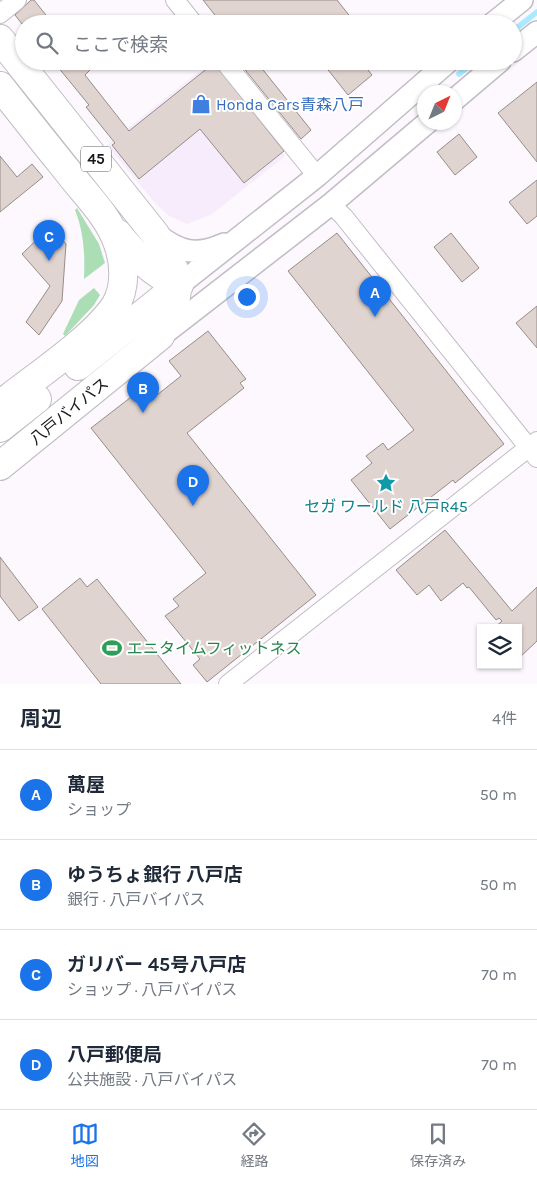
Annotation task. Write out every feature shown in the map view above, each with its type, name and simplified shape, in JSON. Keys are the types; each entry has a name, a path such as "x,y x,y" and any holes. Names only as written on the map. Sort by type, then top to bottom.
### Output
{"highway":[{"name":"八戸バイパス","path":"0,40 15,59"},
{"name":"八戸バイパス","path":"0,466 160,336 176,306 179,286 171,259 155,234 24,70"},
{"name":"45","path":"0,86 104,216 118,243 124,266 121,291 115,305 88,334 0,405"},
{"path":"0,428 179,286 159,277 139,260 104,216"}],"street":[{"path":"0,14 17,0"},
{"path":"175,0 187,15"},
{"path":"503,15 522,0"},
{"path":"522,44 537,32"},
{"path":"231,70 317,176"},
{"path":"179,286 234,240 317,176 438,70"},
{"path":"462,93 489,70"},
{"path":"160,336 331,204 419,130"},
{"path":"179,286 197,283 212,277 312,201 375,168"},
{"path":"228,684 534,449 344,217 331,204"},
{"path":"155,234 173,246 192,252 209,251 234,240"}],"shaded area":[{"name":"Honda Cars青森八戸","path":"201,70 217,70 285,156 212,214 187,224 169,216 156,204 107,145"}],"green space":[{"path":"77,208 99,244 105,263 84,279 83,244 75,210"},
{"path":"94,288 100,295 94,305 65,336 63,334 79,300"}],"building":[{"path":"31,0 34,0 46,15 15,15"},
{"path":"203,0 337,0 349,15 215,15"},
{"path":"60,70 90,70 85,75 129,131 205,70 220,70 284,151 244,183 200,129 139,179 112,145 115,143 86,107 89,105"},
{"path":"245,70 263,70 311,130 301,139"},
{"path":"328,70 368,70 372,75 348,95"},
{"path":"537,82 537,162 498,113"},
{"path":"459,134 477,157 455,175 437,152"},
{"path":"0,156 17,177 32,164 43,177 0,212"},
{"path":"537,180 537,216 527,224 509,202"},
{"path":"51,226 66,244 62,301 39,335 26,322 50,286 22,254"},
{"path":"337,233 504,444 455,483 453,480 390,529 351,480 372,463 366,456 383,443 388,450 414,430 288,271"},
{"path":"451,233 479,268 462,282 434,247"},
{"path":"537,306 537,348 516,323"},
{"path":"208,331 246,379 240,383 244,388 187,433 316,595 207,682 193,665 200,659 165,616 179,606 173,599 206,573 91,428 148,384 157,395 181,376 169,361"},
{"path":"445,530 512,611 537,587 537,641 522,655 522,624 499,624 502,621 499,618 496,620 469,587 467,588 463,583 441,601 429,585 417,595 396,570"},
{"path":"0,557 38,607 19,621 0,596"},
{"name":"エニタイムフィットネス","path":"80,578 87,587 97,579 181,684 101,684 42,609"}],"waterway":[{"path":"522,24 537,12"},
{"path":"459,74 464,70"}],"place":[{"name":"Honda Cars青森八戸","path":"201,104"},
{"name":"ガリバー 45号八戸店","path":"49,261"},
{"name":"萬屋","path":"375,317"},
{"name":"ゆうちょ銀行 八戸店","path":"143,413"},
{"name":"セガ ワールド 八戸R45","path":"386,483"},
{"name":"八戸郵便局","path":"193,506"},
{"name":"エニタイムフィットネス","path":"112,648"}]}
